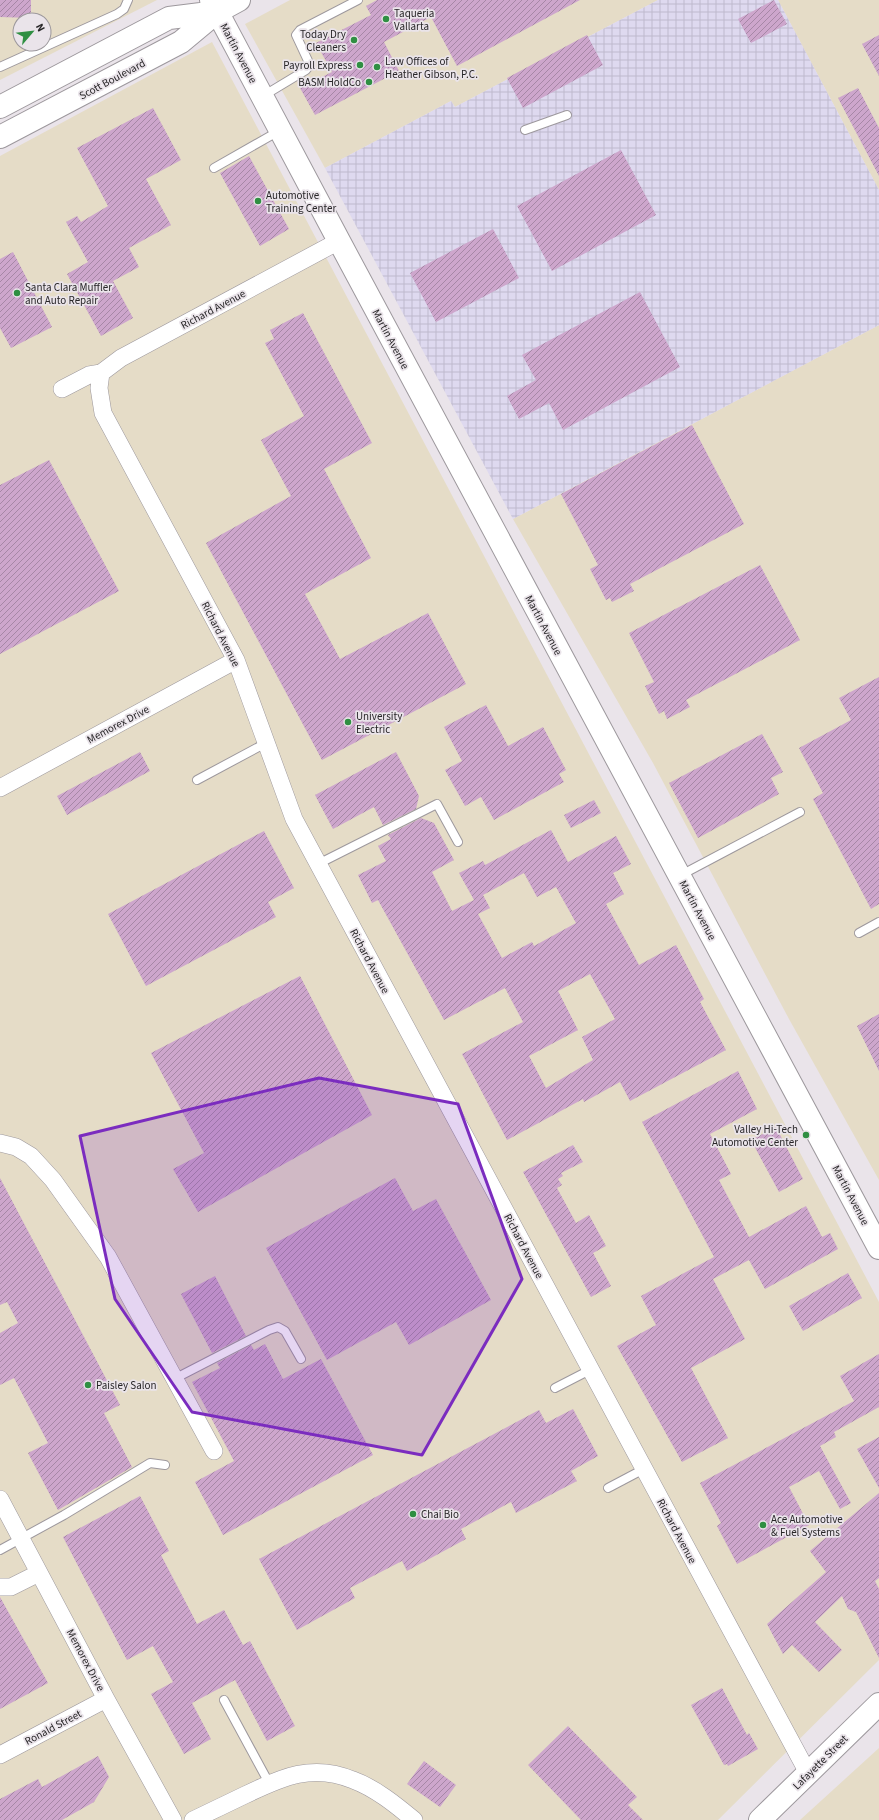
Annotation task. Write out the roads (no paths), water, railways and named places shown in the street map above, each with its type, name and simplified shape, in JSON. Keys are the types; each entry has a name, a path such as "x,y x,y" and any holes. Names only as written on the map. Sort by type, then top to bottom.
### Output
{"street":[{"name":"Scott Boulevard","path":"0,107 168,18 239,0"},
{"name":"Scott Boulevard","path":"0,137 181,42 214,6"},
{"name":"Martin Avenue","path":"214,6 338,241 879,1248"},
{"name":"Richard Avenue","path":"338,241 121,358 101,374 99,388 103,413 236,660 294,819 808,1773"},
{"path":"62,389 89,375 101,374"},
{"name":"Memorex Drive","path":"0,788 236,660"},
{"path":"0,1143 16,1147 31,1156 53,1180 108,1257 214,1451"},
{"name":"Memorex Drive","path":"0,1499 106,1699 173,1820"},
{"path":"0,1587 10,1587 39,1573"},
{"name":"Ronald Street","path":"0,1755 106,1699"},
{"name":"Lafayette Street","path":"760,1820 879,1704"},
{"path":"193,1820 269,1783 293,1775 310,1772 334,1773 354,1780 373,1790 414,1820"}],"lane":[{"path":"0,67 111,16 124,9 128,0"},
{"path":"262,96 306,70 310,65 296,35 300,30 358,0"},
{"path":"525,130 567,115"},
{"path":"214,168 280,130"},
{"path":"197,780 266,743"},
{"path":"318,864 437,804 458,842"},
{"path":"679,876 800,812"},
{"path":"859,933 879,922"},
{"path":"174,1379 269,1330 278,1327 285,1331 302,1359"},
{"path":"555,1388 590,1370"},
{"path":"0,1550 22,1539 150,1463 164,1465"},
{"path":"608,1488 644,1469"},
{"path":"224,1700 269,1783"}],"place":[{"name":"Taqueria Vallarta","path":"386,19"},
{"name":"Today Dry Cleaners","path":"354,40"},
{"name":"Payroll Express","path":"360,65"},
{"name":"Law Offices of Heather Gibson, P.C.","path":"377,67"},
{"name":"BASM HoldCo","path":"369,82"},
{"name":"Automotive Training Center","path":"258,201"},
{"name":"Santa Clara Muffler and Auto Repair","path":"17,293"},
{"name":"University Electric","path":"348,722"},
{"name":"Valley Hi-Tech Automotive Center","path":"806,1135"},
{"name":"Paisley Salon","path":"88,1385"},
{"name":"Chai Bio","path":"413,1514"},
{"name":"Ace Automotive & Fuel Systems","path":"763,1525"}]}
